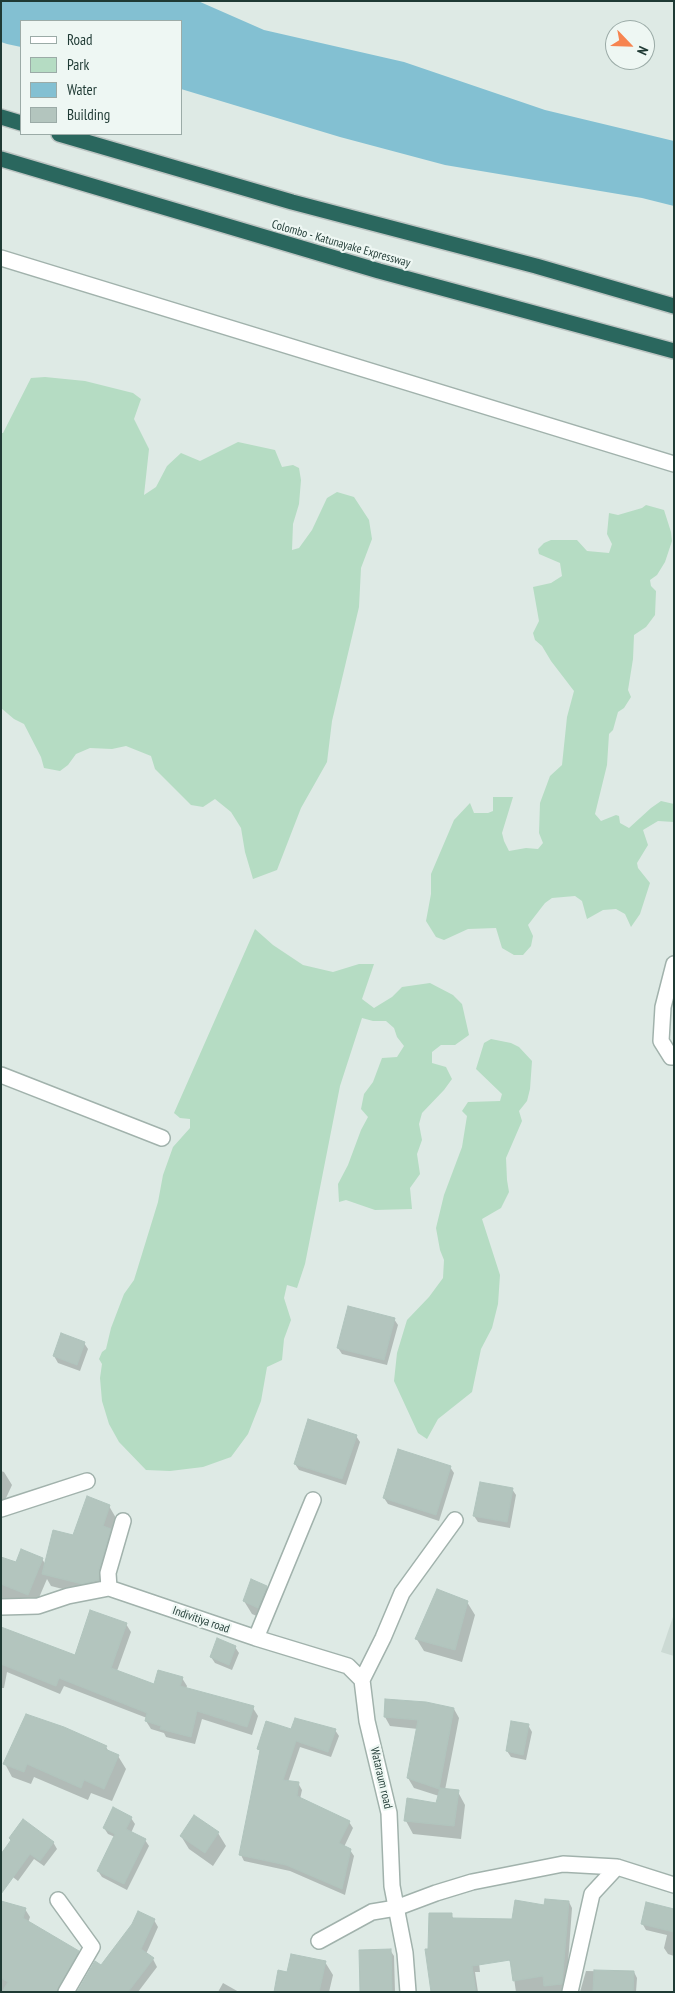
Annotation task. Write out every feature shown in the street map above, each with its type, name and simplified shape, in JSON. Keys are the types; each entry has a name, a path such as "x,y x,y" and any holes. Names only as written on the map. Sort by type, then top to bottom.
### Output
{"highway":[{"path":"1,117 20,123"},
{"path":"62,135 292,202 536,266 674,306"},
{"name":"Colombo - Katunayake Expressway","path":"1,159 379,271 674,350"}],"street":[{"path":"1,258 674,464"},
{"path":"674,964 672,979 663,1007 661,1041 670,1057 674,1057"},
{"path":"1,1075 162,1138"},
{"path":"1,1509 87,1481"},
{"path":"313,1500 256,1638 348,1666 362,1680 383,1638 402,1593 455,1520"},
{"path":"109,1588 108,1573 123,1521"},
{"name":"Indivitiya road","path":"1,1607 38,1606 68,1596 109,1588 256,1638"},
{"name":"Wataraum road","path":"362,1680 367,1722 389,1813 392,1886 405,1953 408,1992"},
{"path":"319,1941 372,1912 396,1908 472,1882 563,1864 617,1866 674,1886"},
{"path":"570,1992 592,1894 617,1866"},
{"path":"58,1900 92,1947 66,1992"}],"shaded area":[{"path":"674,1614 674,1656 661,1652"}],"green space":[{"path":"45,377 85,381 133,393 141,399 134,419 149,449 144,495 156,487 167,466 181,453 200,461 238,442 275,450 282,467 293,465 299,468 301,480 299,504 293,524 292,550 299,548 312,530 327,498 337,492 354,497 369,520 372,539 361,568 359,607 332,721 327,762 301,808 277,870 253,879 245,852 241,828 231,812 215,799 203,807 191,805 155,769 151,756 126,746 112,749 90,748 76,754 68,765 60,771 44,768 41,757 24,724 14,719 1,708 1,433 3,433 31,378"},
{"path":"646,505 664,510 672,541 665,562 657,575 650,580 651,586 656,591 655,615 646,627 634,635 633,659 628,690 631,697 624,708 618,712 613,730 609,734 607,765 595,814 601,821 616,815 619,816 620,823 629,828 661,801 674,804 674,822 658,821 643,830 648,845 637,863 638,868 650,883 640,914 631,927 625,914 616,909 603,910 587,919 582,901 575,896 552,898 545,903 528,925 533,936 531,946 523,955 514,955 502,948 496,928 468,929 444,940 436,937 426,921 431,894 431,874 454,820 470,803 474,813 488,813 493,811 493,797 513,797 502,833 509,851 526,848 538,849 543,843 539,833 540,803 550,776 562,765 567,717 574,691 542,646 535,640 533,633 539,621 533,587 551,583 562,576 560,563 539,554 538,549 544,543 551,540 577,540 587,551 609,553 612,544 607,534 609,513 618,515"},
{"path":"255,929 273,945 303,965 333,972 359,964 374,964 362,999 374,1008 392,997 402,987 430,983 453,995 462,1004 469,1035 455,1045 441,1045 432,1052 432,1063 446,1067 452,1079 422,1113 419,1124 422,1140 417,1154 420,1174 410,1188 412,1209 375,1210 346,1200 339,1202 338,1184 368,1117 361,1109 364,1094 373,1082 382,1058 397,1057 404,1046 397,1037 394,1028 386,1021 373,1021 362,1018 340,1086 305,1264 297,1288 287,1285 284,1298 291,1320 284,1339 282,1360 267,1367 261,1401 248,1434 231,1457 203,1467 170,1471 146,1470 119,1442 109,1424 102,1401 100,1378 102,1364 99,1359 102,1352 106,1349 111,1328 124,1294 134,1280 158,1202 163,1175 173,1147 190,1128 190,1119 180,1118 174,1113"},
{"path":"491,1039 511,1043 519,1047 532,1061 527,1101 519,1111 522,1121 506,1158 509,1192 501,1208 482,1219 500,1275 498,1304 492,1328 481,1349 472,1392 438,1419 427,1439 418,1433 394,1381 397,1353 407,1320 429,1297 443,1278 444,1260 436,1228 444,1195 462,1147 467,1116 462,1111 468,1102 500,1101 502,1094 476,1069 484,1043"}],"water":[{"path":"1,1 198,1 264,30 404,62 545,110 674,141 674,206 642,198 445,165 340,137 182,89 182,20 20,20 20,47 1,42"}],"building":[{"path":"348,1306 395,1318 384,1360 337,1348"},
{"path":"61,1333 85,1342 77,1365 53,1356"},
{"path":"308,1419 357,1435 342,1479 294,1464"},
{"path":"398,1449 451,1466 436,1515 383,1498"},
{"path":"480,1482 513,1488 507,1522 473,1516"},
{"path":"87,1496 110,1505 103,1526 111,1529 99,1570 99,1580 82,1584 42,1574 53,1530 73,1535"},
{"path":"21,1549 43,1558 28,1595 1,1584 1,1557 16,1562"},
{"path":"251,1579 267,1586 258,1608 243,1601"},
{"path":"437,1589 468,1601 455,1650 415,1639"},
{"path":"90,1610 127,1623 111,1668 154,1684 158,1670 183,1677 180,1686 254,1706 247,1727 197,1711 191,1737 160,1729 161,1726 145,1721 147,1713 59,1678 56,1686 1,1664 1,1627 75,1655"},
{"path":"217,1638 236,1646 229,1665 210,1657"},
{"path":"385,1699 426,1702 454,1708 439,1789 407,1778 418,1720 384,1717"},
{"path":"26,1714 64,1727 107,1746 105,1749 119,1755 104,1789 84,1780 81,1788 27,1764 24,1772 3,1764"},
{"path":"295,1718 336,1729 328,1752 296,1741 283,1780 299,1782 297,1796 350,1821 339,1843 351,1849 342,1889 286,1865 239,1855 260,1750 257,1749 266,1721 291,1729"},
{"path":"511,1721 529,1724 523,1755 506,1751"},
{"path":"440,1788 459,1790 454,1826 404,1821 407,1798 436,1803"},
{"path":"113,1807 132,1817 126,1829 146,1839 124,1884 97,1871 115,1834 103,1828"},
{"path":"194,1815 219,1832 205,1853 180,1836"},
{"path":"23,1819 54,1842 40,1861 30,1854 1,1894 1,1854 11,1840 9,1838"},
{"path":"545,1899 569,1901 562,1984 544,1986 543,1976 513,1981 510,1960 472,1966 476,1992 431,1992 425,1949 428,1949 429,1913 452,1913 452,1918 512,1919 515,1900 544,1905"},
{"path":"1,1901 26,1908 23,1918 79,1951 57,1992 2,1992 8,1982 1,1978"},
{"path":"646,1902 674,1909 674,1932 641,1924"},
{"path":"138,1911 155,1919 141,1949 154,1958 128,1992 77,1992 95,1961 101,1965 132,1924"},
{"path":"391,1949 392,1992 360,1992 359,1950"},
{"path":"291,1954 326,1961 319,1992 274,1992 278,1970 287,1972"},
{"path":"594,1970 634,1971 633,1992 593,1992"}]}
